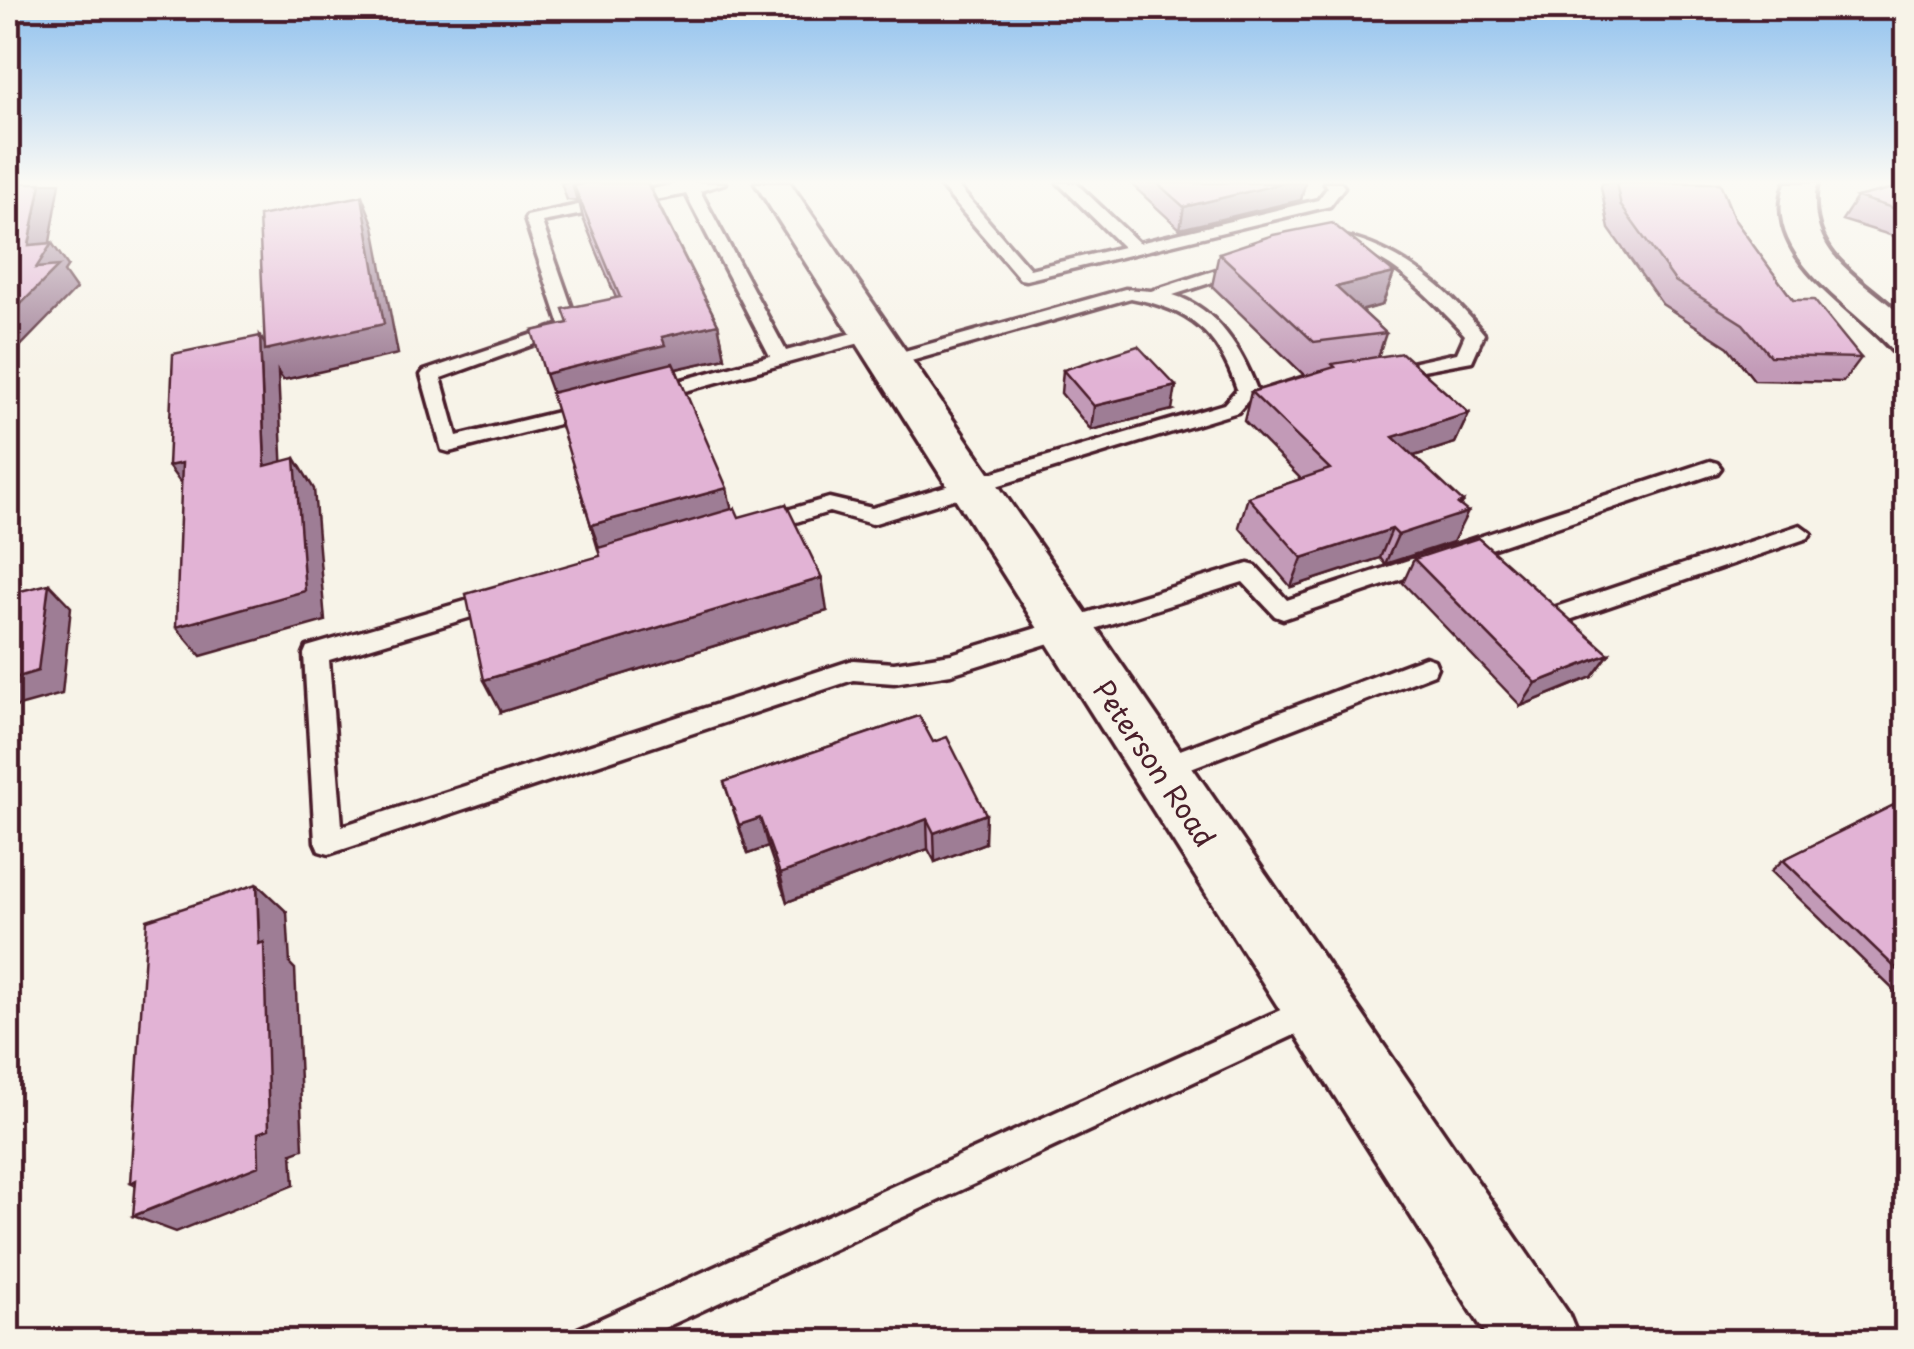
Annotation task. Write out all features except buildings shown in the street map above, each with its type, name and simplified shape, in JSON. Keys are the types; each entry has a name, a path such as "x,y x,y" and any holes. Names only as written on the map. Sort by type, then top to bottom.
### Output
{"main road":[{"name":"Peterson Road","path":"813,246 1538,1342"}],"street":[{"path":"1807,246 1842,286 1892,324 1906,343"}],"lane":[{"path":"542,246 570,328 431,375 449,445 782,361 880,347 1131,294 1174,300 1216,330 1255,390 1232,408 872,516 829,505 734,533"},
{"path":"721,246 782,361"},
{"path":"1000,246 1026,275 1147,246"},
{"path":"1131,246 1134,249"},
{"path":"1301,250 1316,246"},
{"path":"1368,246 1434,292 1475,334 1466,358 1372,375"},
{"path":"1154,296 1264,260"},
{"path":"525,593 316,654 329,842 853,670 894,672 951,664 1248,572 1283,610 1710,468"},
{"path":"1520,595 1546,619 1800,534"},
{"path":"1469,546 1494,571"},
{"path":"1160,769 1424,668"},
{"path":"591,1342 1318,1008"}]}
